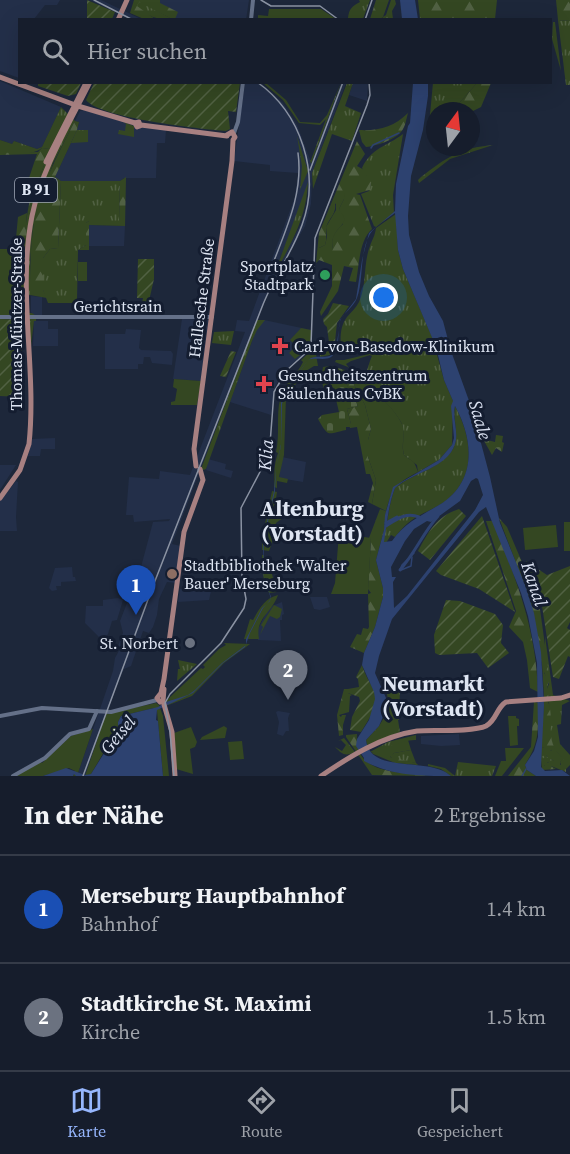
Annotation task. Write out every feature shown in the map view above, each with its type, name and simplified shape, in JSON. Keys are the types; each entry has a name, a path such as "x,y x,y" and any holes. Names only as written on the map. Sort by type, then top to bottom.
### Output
{"main road":[{"path":"122,15 129,0"},
{"path":"0,76 18,81"},
{"path":"0,76 18,83"},
{"path":"22,84 138,124 230,134"},
{"path":"25,84 77,104"},
{"name":"Thomas-Müntzer-Straße","path":"0,498 20,470 28,444 25,250 32,204 51,150 87,84"},
{"name":"Hallesche Straße","path":"160,699 184,532 203,480 194,449 233,140 236,136 230,134"},
{"name":"Thomas-Müntzer-Straße","path":"0,493 17,468 25,444 27,317"},
{"path":"321,776 373,747 390,741 411,735 484,729 496,721 504,703 511,700 570,695"},
{"path":"160,699 168,729 174,776"},
{"path":"326,776 355,757"}],"street":[{"path":"251,18 253,0"},
{"path":"230,134 238,122 243,84"},
{"name":"Gerichtsrain","path":"0,317 212,317"},
{"path":"0,716 42,708 114,711 160,699"},
{"path":"13,776 45,758 70,734 90,729 97,711"}],"shaded area":[{"path":"0,0 60,0 57,5 45,5 35,18 18,18 18,78 0,71"},
{"path":"90,0 101,0 139,18 128,18"},
{"path":"141,0 249,0 246,18 170,18"},
{"path":"0,81 61,107 42,147 37,149 14,141 12,144 0,140"},
{"path":"245,84 262,84 283,103 297,125 311,162 341,84 346,84 312,173 311,204 305,226 277,275 262,308 172,544 181,546 176,583 167,582 159,599 153,627 149,633 143,631 131,666 124,669 117,685 85,776 77,776 113,671 115,658 121,647 118,646 123,633 120,621 141,567 153,522 170,519 134,522 133,515 126,515 129,477 159,479 160,471 190,475 245,332 235,331 237,320 249,321 295,197 298,173 270,171 270,165 234,161","holes":["308,185 307,204 301,224 274,275"]},
{"path":"353,84 368,84 367,101 349,95"},
{"path":"84,110 120,121 166,130 165,143 157,143 156,178 124,178 120,181 61,181 56,179 77,130 79,122 75,121 80,111"},
{"path":"89,225 125,226 124,246 89,246"},
{"path":"31,296 42,297 42,315 33,315 31,312"},
{"path":"182,319 208,320 201,381 173,379"},
{"path":"264,320 311,330 311,345 308,350 283,372 275,387 271,415 230,402 259,322"},
{"path":"34,321 48,321 48,329 58,329 58,346 33,346"},
{"path":"126,329 141,330 139,348 141,350 171,351 172,365 152,363 150,357 144,357 143,364 138,364 138,369 105,369 105,334 125,334"},
{"path":"55,438 55,449 41,449 40,456 28,456 32,439"},
{"path":"282,457 306,462 303,482 279,478"},
{"path":"208,459 226,464 225,469 233,471 231,478 206,470"},
{"path":"0,465 16,465 0,490"},
{"path":"16,481 18,482 17,531 0,531 0,501"},
{"path":"72,567 76,581 61,582 61,586 56,586 57,590 52,591 49,588 55,568"},
{"path":"212,587 209,600 178,602 180,589"},
{"path":"310,597 327,597 330,607 314,609"},
{"path":"118,598 123,600 117,620 112,621 108,634 102,640 85,623 86,606 103,606 103,600"},
{"path":"282,602 284,614 280,620 281,641 258,640 258,629 267,611"},
{"path":"276,712 290,713 289,731 286,731 283,736 277,734 279,722"},
{"path":"459,734 460,745 421,744 421,736"}],"green space":[{"path":"87,0 115,12 112,18 87,18"},
{"path":"134,0 160,0 160,3 178,12 175,18 170,18 139,2 137,6 154,18 142,18 130,13"},
{"path":"359,0 370,0 363,18 348,18 353,6 360,2"},
{"path":"376,0 389,0 383,17 370,18"},
{"path":"391,0 395,0 393,18 382,18 386,15"},
{"path":"418,0 497,0 495,18 420,18"},
{"path":"556,0 570,0 570,21 558,20"},
{"path":"138,2 141,2 170,18 156,18 136,6"},
{"path":"269,9 321,9 334,18 258,18 258,15 268,16"},
{"path":"558,20 570,21 570,85 566,85"},
{"path":"553,22 555,22 561,71 552,39"},
{"path":"38,84 81,84 76,94 68,96 38,86"},
{"path":"93,84 240,84 236,112 228,111 230,129 226,131 130,117 110,112 86,100"},
{"path":"264,84 286,100 300,122 320,123 327,115 341,84 311,164 310,160 326,119 320,125 299,123 283,100"},
{"path":"347,84 353,84 345,106 361,113 352,141 332,134 313,189 312,173"},
{"path":"433,84 476,84 460,102 431,102"},
{"path":"476,84 491,84 481,107 480,102 460,102"},
{"path":"61,107 75,121 53,163 33,228 30,295 27,296 27,313 36,316 31,346 28,346 26,325 22,320 0,319 0,316 23,313 24,253 28,209 31,195 33,195 50,149 42,148 38,151 16,154 0,153 0,140 12,144 14,141 37,149 42,147"},
{"path":"408,113 403,130 394,138 366,147 362,142 359,130 386,127"},
{"path":"75,121 79,122 77,130 55,177 61,181 58,248 50,249 43,258 43,290 47,298 30,295 32,238 39,201 49,174"},
{"path":"123,122 134,126 134,137 118,134 119,130 125,131 126,124"},
{"path":"77,130 88,130 88,142 71,143"},
{"path":"403,134 393,195 394,213 376,227 361,194 369,191 371,183 362,168 375,151"},
{"path":"297,136 308,171 300,190 302,166"},
{"path":"357,141 365,154 357,166 366,171 367,176 372,171 375,172 377,180 371,183 370,190 356,194 360,195 372,229 364,240 356,282 349,281 353,268 344,266 338,291 321,316 320,312 332,286 332,265 319,260 316,263 319,233","holes":["344,199 339,209 343,224 334,235 333,249 319,248 325,245 326,229 335,211 335,204"]},
{"path":"42,148 50,149 33,195 25,190 37,154 0,155 0,153 38,152"},
{"path":"452,156 459,156 450,159 419,183 418,180 421,177"},
{"path":"126,177 125,226 89,225 89,250 78,250 86,245 86,223 89,221 119,221 120,181"},
{"path":"61,181 120,181 119,221 89,221 86,223 86,245 78,250 77,300 75,303 48,303 43,290 43,258 50,249 58,248"},
{"path":"308,182 301,221 273,278"},
{"path":"343,192 345,193 344,199 339,209 344,221 333,237 333,249 323,258 319,253 319,248 325,245 326,227 336,210 336,198"},
{"path":"27,213 23,309 20,309 20,250 15,249 18,217"},
{"path":"396,214 398,250 403,269 432,337 444,380 453,401 452,445 439,460 418,472 417,465 404,455 403,430 398,416 372,390 353,378 365,373 372,356 346,364 353,373 348,367 335,362 365,355 364,349 342,354 341,330 344,321 358,304 363,289 366,260 376,228"},
{"path":"0,249 20,249 20,315 0,315"},
{"path":"138,259 154,259 154,279 148,305 142,303 143,298 137,298"},
{"path":"78,262 87,262 87,281 78,281"},
{"path":"333,303 349,306 337,323 335,341 330,355 320,357 330,350 327,327 323,319"},
{"path":"0,319 22,320 22,397 0,396"},
{"path":"257,320 265,320 252,341 206,469 203,470 201,469"},
{"path":"301,328 311,330 311,340 306,350 295,359 289,353 296,346 290,340"},
{"path":"234,331 231,345 212,343 214,332"},
{"path":"312,350 316,354 318,366 306,371 286,397 284,455 279,477 288,479 287,483 277,481 277,488 274,487 274,471 278,453 276,452 280,399 284,389 303,362 301,360"},
{"path":"231,351 236,352 226,377 220,376"},
{"path":"323,367 338,368 358,406 347,409 350,427 332,433 324,429 318,419 322,415 339,412 333,387 324,389 321,379"},
{"path":"338,368 345,370 351,379 365,405 371,429 368,440 368,457 376,480 372,504 368,502 373,483 370,474 366,474 357,427 350,428 349,424 351,424 347,409 358,406"},
{"path":"174,379 201,381 197,405 171,405 171,402 175,401 177,389 173,387"},
{"path":"351,379 367,385 396,414 403,427 404,455 414,463 418,472 396,487 386,511 372,504 376,480 368,457 368,440 371,429 365,405"},
{"path":"455,406 468,442 468,466 464,478 458,489 448,499 404,526 395,537 391,535 386,543 383,542 395,488 440,462 453,448 456,439"},
{"path":"496,435 503,436 502,442 504,443 502,452 496,448 492,455 483,439 495,442"},
{"path":"272,491 277,492 274,512 281,513 283,504 292,511 276,523 269,551 262,550 262,538"},
{"path":"380,509 386,511 384,530 376,560 383,597 375,627 364,653 350,647 357,634 361,635 363,628 368,629 369,627 368,594 371,593 368,589 371,538 369,538"},
{"path":"459,509 466,516 430,560 418,551 439,520"},
{"path":"482,516 515,612 479,589 436,571"},
{"path":"499,518 507,527 539,602 548,667 544,673 549,680 547,689 550,693 547,696 544,696 542,664 515,560"},
{"path":"486,521 492,521 495,527 524,608 534,648 538,692 530,688 523,642 509,627 516,611"},
{"path":"564,522 570,522 570,551 564,551"},
{"path":"556,525 558,547 525,550 523,528"},
{"path":"339,533 371,538 368,594 331,594 335,583"},
{"path":"262,555 264,555 264,563 274,565 270,567 277,592 269,593 263,574"},
{"path":"526,561 547,575 570,566 570,622 567,628 570,630 570,657 568,656 559,679 553,677 542,606"},
{"path":"278,595 259,626 259,639 244,639 250,619 253,620 266,601"},
{"path":"446,600 460,601 495,614 503,625 501,643 509,653 488,668 477,653 439,655 435,653 434,635"},
{"path":"274,605 282,609 280,617 277,619 270,616 260,635 263,627 261,625"},
{"path":"545,636 553,695 570,701 562,705 561,724 557,725 560,744 570,755 570,765 566,772 551,766 545,767 544,764 549,762 541,760 541,747 552,749 546,756 561,765 560,762 563,759 555,750 550,739 549,702 544,702 549,684 544,672 547,664"},
{"path":"224,643 250,644 224,663 192,696 166,706 166,701 201,668 205,667 203,665 226,645"},
{"path":"178,660 197,664 177,681 178,669 180,669"},
{"path":"362,665 374,691 375,702 372,713 361,732 350,730 352,717 360,701 359,697 348,693 348,689 359,687 356,677"},
{"path":"383,677 395,678 399,681 399,720 386,719 389,703"},
{"path":"344,689 348,689 348,693 352,695 349,712 339,715 341,717 346,715 343,735 339,736 337,715"},
{"path":"548,701 551,738 557,752 564,759 560,762 560,768 555,766 551,759 544,766 556,769 542,770 541,760 548,758 547,752 552,750 541,747 544,702"},
{"path":"534,702 538,703 537,736 525,765 527,770 536,776 508,776 531,747"},
{"path":"156,703 163,716 169,776 163,776 157,711 154,708 121,716 118,730 91,774 85,776 106,714"},
{"path":"385,716 386,719 398,720 400,732 367,745 366,740"},
{"path":"508,716 516,716 519,719 518,745 510,746"},
{"path":"224,726 227,728 225,738 200,740 202,737"},
{"path":"191,727 197,742 195,747 190,749 193,774 176,769 174,733"},
{"path":"93,729 77,776 73,776 75,771 69,768 43,776 16,776 42,763 71,736"},
{"path":"357,734 358,748 363,758 371,764 393,772 430,776 372,775 346,737 346,735"},
{"path":"416,735 416,740 370,752 388,742"},
{"path":"344,738 355,752 344,754 335,747 342,751 346,745 341,740 338,741"},
{"path":"408,740 411,750 394,753 390,757 418,765 395,763 371,753"},
{"path":"242,741 244,759 230,760 228,742"},
{"path":"505,748 524,748 502,776 495,776 501,761 506,761"},
{"path":"411,750 416,763 393,759 390,756 394,753"},
{"path":"458,762 496,766 492,776 455,776"},
{"path":"428,764 445,768 455,776 428,766"}],"water":[{"path":"400,0 415,0 418,18 402,18"},
{"path":"413,84 428,84 428,96 423,130 411,176 409,235 419,272 443,321 472,409 500,523 534,613 541,652 544,705 541,767 545,771 562,770 570,776 536,776 527,770 525,765 534,751 538,737 537,663 521,593 486,507 479,512 392,619 375,673 386,698 386,710 379,726 366,740 370,751 378,758 429,767 451,776 417,775 385,770 364,761 356,746 357,739 369,720 375,699 362,665 383,597 376,560 384,530 385,515 393,487 439,460 452,445 454,438 451,406 453,401 444,380 436,347 403,269 398,250 395,213 381,223 395,211 396,184 410,123","holes":["455,406 466,433 468,446 466,473 451,496 408,524 392,541 384,542 389,508 395,488 437,465 451,452 456,439","478,479 483,495 475,510 407,596 394,608 393,582 396,577 392,577 391,567 405,541 414,529 427,521 431,522 460,501 471,481"]},
{"path":"363,254 357,298 344,315 356,299"},
{"path":"339,329 337,345 336,350 334,354 329,358 308,360 314,357 332,355"},
{"path":"308,360 286,391 282,404 281,446 276,468 281,444 281,403 285,391"},
{"path":"276,468 275,491 264,539 263,573 263,539 274,491"},
{"path":"266,604 263,608 246,644 246,639 262,608"},
{"name":"Geisel","path":"246,645 223,663 193,693 157,710 156,720 158,721 163,776 76,776 74,774 73,776 43,776 66,768 85,775 91,774 118,731 121,716 158,707 188,695 222,663"}],"waterway":[{"path":"371,148 399,133"},
{"path":"386,526 406,516 419,517"},
{"path":"400,570 438,516"},
{"path":"386,523 397,517"},
{"path":"400,570 414,553"},
{"path":"401,570 411,566 412,557"},
{"path":"522,776 526,769"}],"tram line":[{"path":"261,0 271,6 320,6 336,18"},
{"path":"174,776 165,703 170,694 221,643 244,608 246,599 242,578 241,508 261,470 270,444 274,392 287,370 308,351 311,345 315,238 367,105 370,95 369,84"}],"railway":[{"path":"94,0 129,18"},
{"path":"366,18 372,0"},
{"path":"83,776 153,586 262,307 302,225 309,186 308,166 303,146 296,127 285,110 259,84"},
{"path":"310,170 342,84"},
{"path":"269,274 295,200 298,185 298,153"}],"place":[{"name":"Sportplatz Stadtpark","path":"325,275"},
{"name":"Carl-von-Basedow-Klinikum","path":"280,346"},
{"name":"Gesundheitszentrum Säulenhaus CvBK","path":"264,384"},
{"name":"Stadtbibliothek 'Walter Bauer' Merseburg","path":"172,574"},
{"name":"Merseburg Hauptbahnhof","path":"136,615"},
{"name":"St. Norbert","path":"190,643"},
{"name":"Stadtkirche St. Maximi","path":"288,700"}],"district":[{"name":"Altenburg (Vorstadt)","path":"312,520"},
{"name":"Neumarkt (Vorstadt)","path":"433,696"}],"water label":[{"name":"Saale","path":"480,420"},
{"name":"Klia","path":"266,455"},
{"name":"Kanal","path":"534,584"}]}
